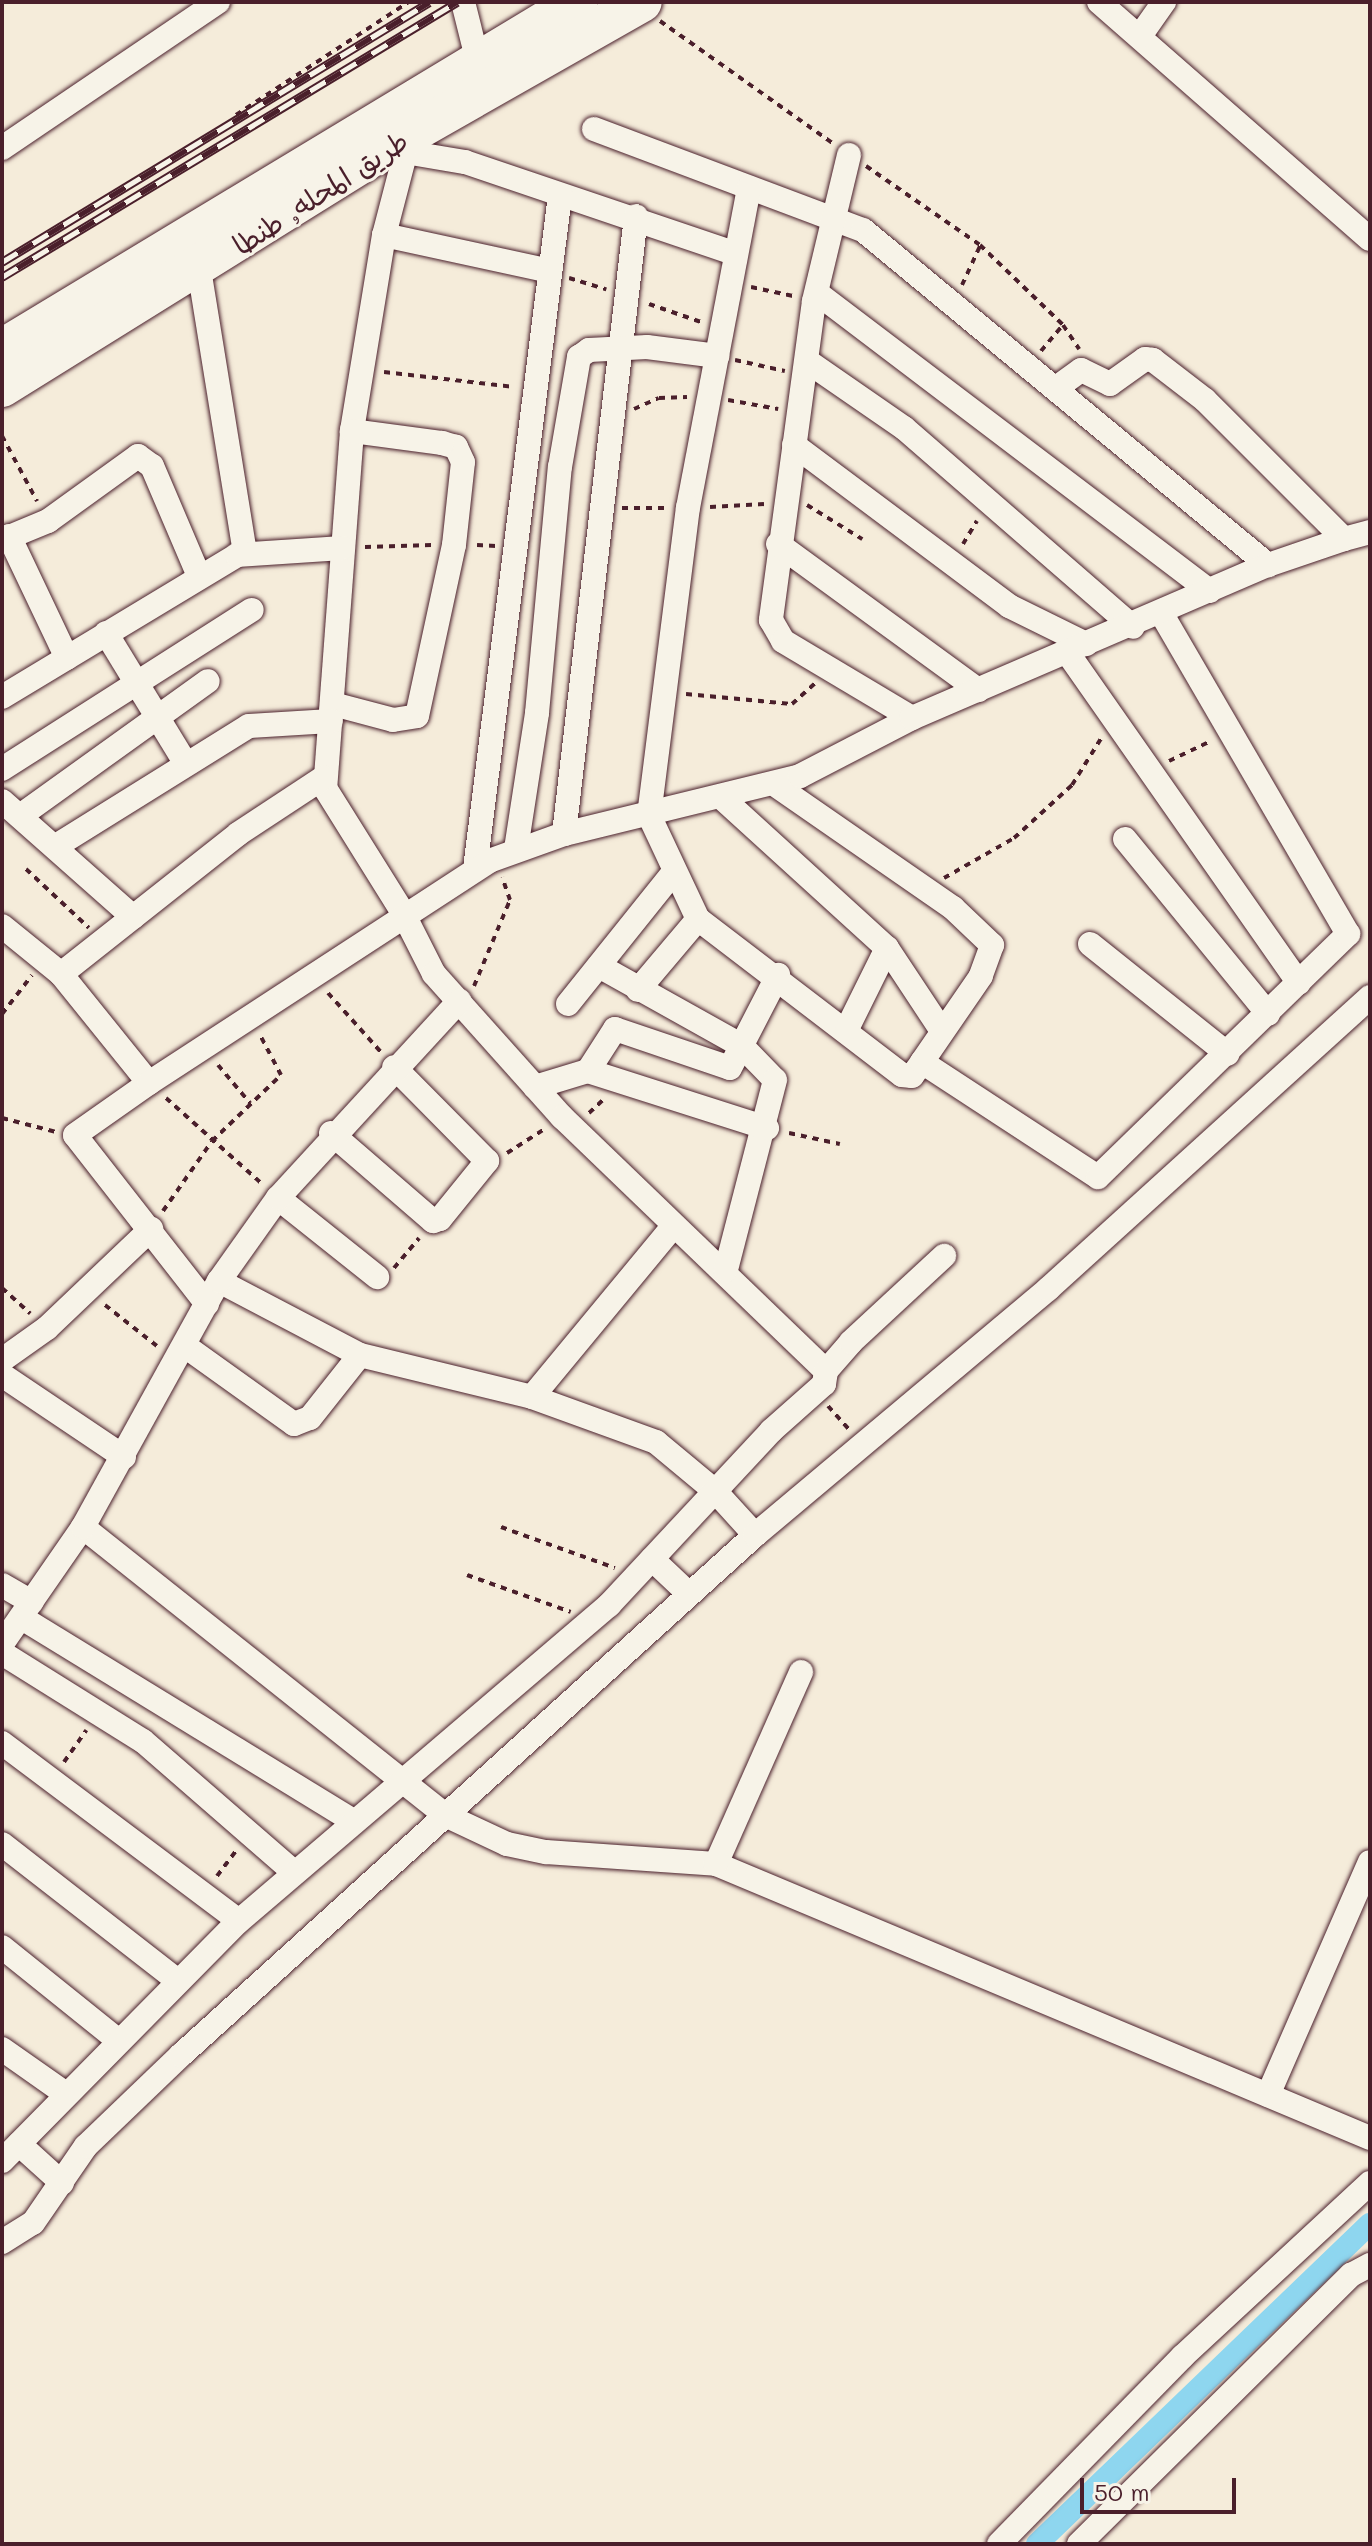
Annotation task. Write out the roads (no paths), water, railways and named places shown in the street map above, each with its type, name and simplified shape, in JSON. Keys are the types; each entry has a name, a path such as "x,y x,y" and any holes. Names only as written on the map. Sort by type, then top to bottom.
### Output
{"highway":[{"name":"طريق المحله, طنطا","path":"2,349 640,3"},
{"name":"طريق المحله, طنطا","path":"2,387 199,269 400,133 477,58 559,6"}],"street":[{"path":"463,2 477,58"},
{"path":"1099,2 1370,239"},
{"path":"1140,36 1164,2"},
{"path":"2,148 212,4"},
{"path":"594,129 863,230 1058,387 1268,565"},
{"path":"734,253 636,216 560,195 451,158 400,133 352,431 332,713 323,778 403,913 421,958 568,1123 672,1228 726,1270 821,1382"},
{"path":"849,155 816,297 800,412 783,497 775,633 912,718"},
{"path":"749,188 734,253 688,507 667,694 649,815 672,874 698,919 778,975 902,1075 912,1076 981,976 992,945 925,889 774,784"},
{"path":"482,865 514,546 538,389 560,195"},
{"path":"564,834 599,509 614,418 636,216"},
{"path":"384,235 550,271"},
{"path":"199,269 245,552"},
{"path":"816,297 1210,591"},
{"path":"516,849 577,363 589,350 621,348 717,356"},
{"path":"1058,387 1081,370 1110,384 1145,359 1153,360 1205,400 1344,539"},
{"path":"806,368 904,428 990,499 1133,627"},
{"path":"56,846 186,764 266,721 332,713 393,720 417,716 454,545 463,462 456,447 352,431"},
{"path":"794,445 952,564 1076,648 1113,718 1299,983"},
{"path":"67,658 5,538 48,521 138,456 152,466 199,576"},
{"path":"207,1304 75,1135 403,913 482,865 516,849 564,834 774,784 912,718 1162,615 1268,565 1370,532"},
{"path":"778,544 978,690"},
{"path":"2,697 199,576 245,552 342,548"},
{"path":"2,769 252,610"},
{"path":"922,1062 1083,1171 1103,1177 1299,983 1349,928 1228,732 1162,615"},
{"path":"106,633 153,717 186,764"},
{"path":"133,917 11,809 208,681"},
{"path":"52,967 103,942 323,778"},
{"path":"721,797 887,948 942,1031"},
{"path":"1125,839 1268,1014"},
{"path":"568,1004 672,874"},
{"path":"638,990 698,919"},
{"path":"2,926 52,967 149,1083"},
{"path":"1090,944 1228,1054"},
{"path":"847,1029 887,948"},
{"path":"599,966 742,1046 775,1080 767,1128 726,1270"},
{"path":"588,1071 615,1029 722,1069 730,1068 778,975"},
{"path":"2,2242 33,2223 105,2127 445,1815 755,1535 864,1446 1225,1132 1370,997"},
{"path":"2,1644 83,1527 219,1281 278,1198 331,1133 394,1067 462,1004"},
{"path":"331,1133 433,1221 488,1164 394,1067"},
{"path":"535,1087 588,1071 767,1128"},
{"path":"278,1198 377,1277"},
{"path":"532,1397 672,1228"},
{"path":"6,1353 47,1328 151,1229"},
{"path":"62,2183 10,2152 177,1980 239,1921 352,1820 592,1619 944,1256"},
{"path":"219,1281 360,1355 532,1397 656,1442 715,1491 755,1535"},
{"path":"181,1354 294,1424 310,1418 360,1355"},
{"path":"2,1375 124,1457"},
{"path":"83,1527 445,1815 507,1844 546,1852 716,1864 1370,2138"},
{"path":"645,1567 689,1594"},
{"path":"2,1585 27,1610 352,1820"},
{"path":"2,1653 99,1711 181,1772 295,1873"},
{"path":"716,1864 801,1672"},
{"path":"2,1743 239,1921"},
{"path":"2,1844 177,1980"},
{"path":"1268,2095 1370,1862"},
{"path":"2,1947 119,2041"},
{"path":"2,2049 66,2094"},
{"path":"999,2544 1182,2357 1370,2183"},
{"path":"1079,2544 1351,2275 1370,2265"}],"waterway":[{"path":"1037,2544 1370,2224"}],"railway":[{"path":"2,262 429,2"},
{"path":"2,277 457,2"}]}
